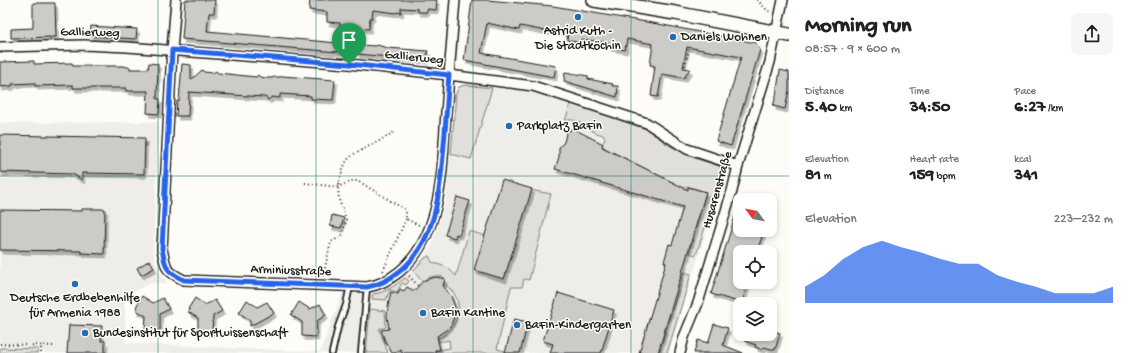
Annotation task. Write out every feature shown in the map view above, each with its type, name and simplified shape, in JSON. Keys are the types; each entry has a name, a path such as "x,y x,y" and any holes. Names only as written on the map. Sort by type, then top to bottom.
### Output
{"street":[{"name":"Arminiusstraße","path":"176,0 162,249 165,266 173,275 184,280 367,287 384,283 402,269 415,256 423,245 433,220 441,182 455,0"},
{"path":"594,0 675,13 783,34"},
{"name":"Husarenstraße","path":"680,353 684,337 698,303 770,62 783,34 780,14 783,0"},
{"name":"Gallierweg","path":"0,47 84,45 172,50 349,64 533,86 647,123 687,149 738,166"}],"lane":[{"path":"332,353 350,286"},
{"path":"361,353 367,287"}],"path":[{"path":"757,0 768,11 780,14"},
{"path":"685,66 689,48"},
{"path":"321,285 331,242 342,236 346,219 338,200 338,187 347,160 354,154 394,132"},
{"path":"305,182 338,187 352,181 358,181 404,209 406,219 383,272 384,283"},
{"path":"406,219 429,230"},
{"path":"402,269 418,286"},
{"path":"0,344 55,346"},
{"path":"41,346 41,353"}],"shaded area":[{"path":"464,84 534,92 647,127 726,166 669,353 0,353 0,123 159,122 153,252 160,273 167,283 151,283 125,296 125,343 320,352 343,291 381,291 413,269 431,247 446,199 456,91 458,87"},
{"path":"464,85 492,88 471,159 451,154 456,93 459,87"},
{"path":"571,103 646,129 670,146 697,159 719,166 723,172 696,255 689,253 706,192 687,186 684,193 674,183 601,146 605,139 603,135 594,132 576,121 565,121"},
{"path":"530,190 551,194 529,280 524,279 522,287 511,287 497,349 505,351 504,353 434,353 434,351 450,348 449,340 438,342 438,338 449,331 453,325 458,312 458,305 453,292 443,284 445,278 433,276 422,281 413,271 425,258 429,256 432,262 448,268 456,276 469,231 486,236"},
{"path":"684,272 691,274 667,353 659,353"},
{"path":"405,278 409,281 406,285 402,283 397,292 390,290 386,300 372,299 373,294 394,286"},
{"path":"370,309 385,311 386,327 379,329 388,353 366,353"},
{"path":"0,348 38,349 38,353 0,353"}],"building":[{"path":"185,0 215,0 214,13 209,13 207,31 338,43 338,52 182,39"},
{"path":"310,0 437,0 436,10 427,9 427,12 418,12 418,9 401,8 401,13 373,10 372,18 370,18 369,29 340,27 340,23 327,22 327,12 309,10"},
{"path":"472,0 553,6 756,43 760,50 731,146 716,141 741,57 687,47 683,68 690,69 684,78 662,74 658,97 651,96 655,66 650,65 653,44 627,39 625,50 608,47 609,43 581,39 580,43 567,40 568,33 551,30 551,32 520,26 519,30 487,23 481,53 556,66 554,77 464,60"},
{"path":"33,3 55,3 56,37 11,38 11,29 33,28"},
{"path":"91,26 137,29 136,39 90,36"},
{"path":"358,45 377,45 388,48 428,51 426,60 412,59 357,54"},
{"path":"34,61 34,64 72,63 73,66 125,66 130,67 130,69 148,69 149,63 158,64 157,99 160,99 159,114 147,113 148,91 126,91 126,88 73,88 73,85 35,86 35,83 12,84 12,86 0,87 0,62"},
{"path":"182,64 191,65 191,80 202,70 204,72 213,73 216,71 218,73 256,77 258,75 266,78 282,76 335,80 333,100 311,99 311,96 280,94 280,98 272,97 268,100 264,97 189,92 188,116 176,116 177,101 179,101"},
{"path":"780,70 789,72 789,90 785,109 773,106"},
{"path":"565,72 588,76 588,79 613,84 612,86 618,86 617,97 564,81"},
{"path":"572,128 603,144 602,147 688,190 688,187 706,192 658,353 639,353 666,263 664,262 669,244 672,245 683,207 555,169 559,157 559,148 564,142 567,130 570,131"},
{"path":"0,135 145,138 144,174 82,173 82,180 73,174 0,172"},
{"path":"502,180 532,189 504,279 474,270"},
{"path":"457,197 470,201 459,235 456,234 455,238 445,235"},
{"path":"82,209 105,209 104,254 81,253 81,251 0,250 0,210 82,211"},
{"path":"332,215 344,218 341,228 330,226"},
{"path":"733,223 733,237 762,237 759,245 733,245 733,289 746,289 744,297 733,297 733,300 711,294"},
{"path":"150,260 154,268 141,275 137,268"},
{"name":"BaFin Kantine","path":"436,277 445,279 443,286 451,296 455,307 451,325 437,336 440,350 435,350 435,353 403,353 400,349 395,353 392,353 381,330 389,329 387,316 391,292 398,294 400,289 404,291 407,287 414,291 423,281"},
{"path":"558,293 614,310 601,353 550,353 553,344 543,341"},
{"path":"142,296 153,303 163,298 169,309 160,314 160,330 158,331 145,330 146,316 136,310"},
{"path":"195,298 205,305 215,300 222,311 213,316 212,332 198,332 198,318 188,312 190,310 188,309"},
{"path":"247,300 257,307 267,302 274,313 250,326 250,320 239,313"},
{"path":"299,302 310,309 320,304 326,315 317,321 316,337 302,336 302,322 291,315"},
{"path":"514,319 528,322 520,353 505,353"},
{"path":"714,324 728,328 723,345 743,353 694,353 698,340 708,343"},
{"name":"Bundesinstitut für Sportwissenschaft","path":"69,325 102,326 101,341 105,341 105,353 67,353"},
{"path":"777,332 780,333 775,350 764,347 763,350 755,347 756,345 745,341 777,341"}],"place":[{"name":"Astrid Kuth - Die Stadtköchin","path":"578,17"},
{"name":"Daniels Wohnen","path":"673,37"},
{"name":"Parkplatz BaFin","path":"509,126"},
{"name":"Deutsche Erdbebenhilfe für Armenia 1988","path":"75,284"},
{"name":"BaFin Kantine","path":"423,313"},
{"name":"BaFin-Kindergarten","path":"517,325"},
{"name":"Bundesinstitut für Sportwissenschaft","path":"85,333"}],"route":[{"path":"172,50 349,64 449,75 441,182 433,220 423,245 410,262 384,283 367,287 184,280 173,275 165,266 162,249 172,50"}]}
